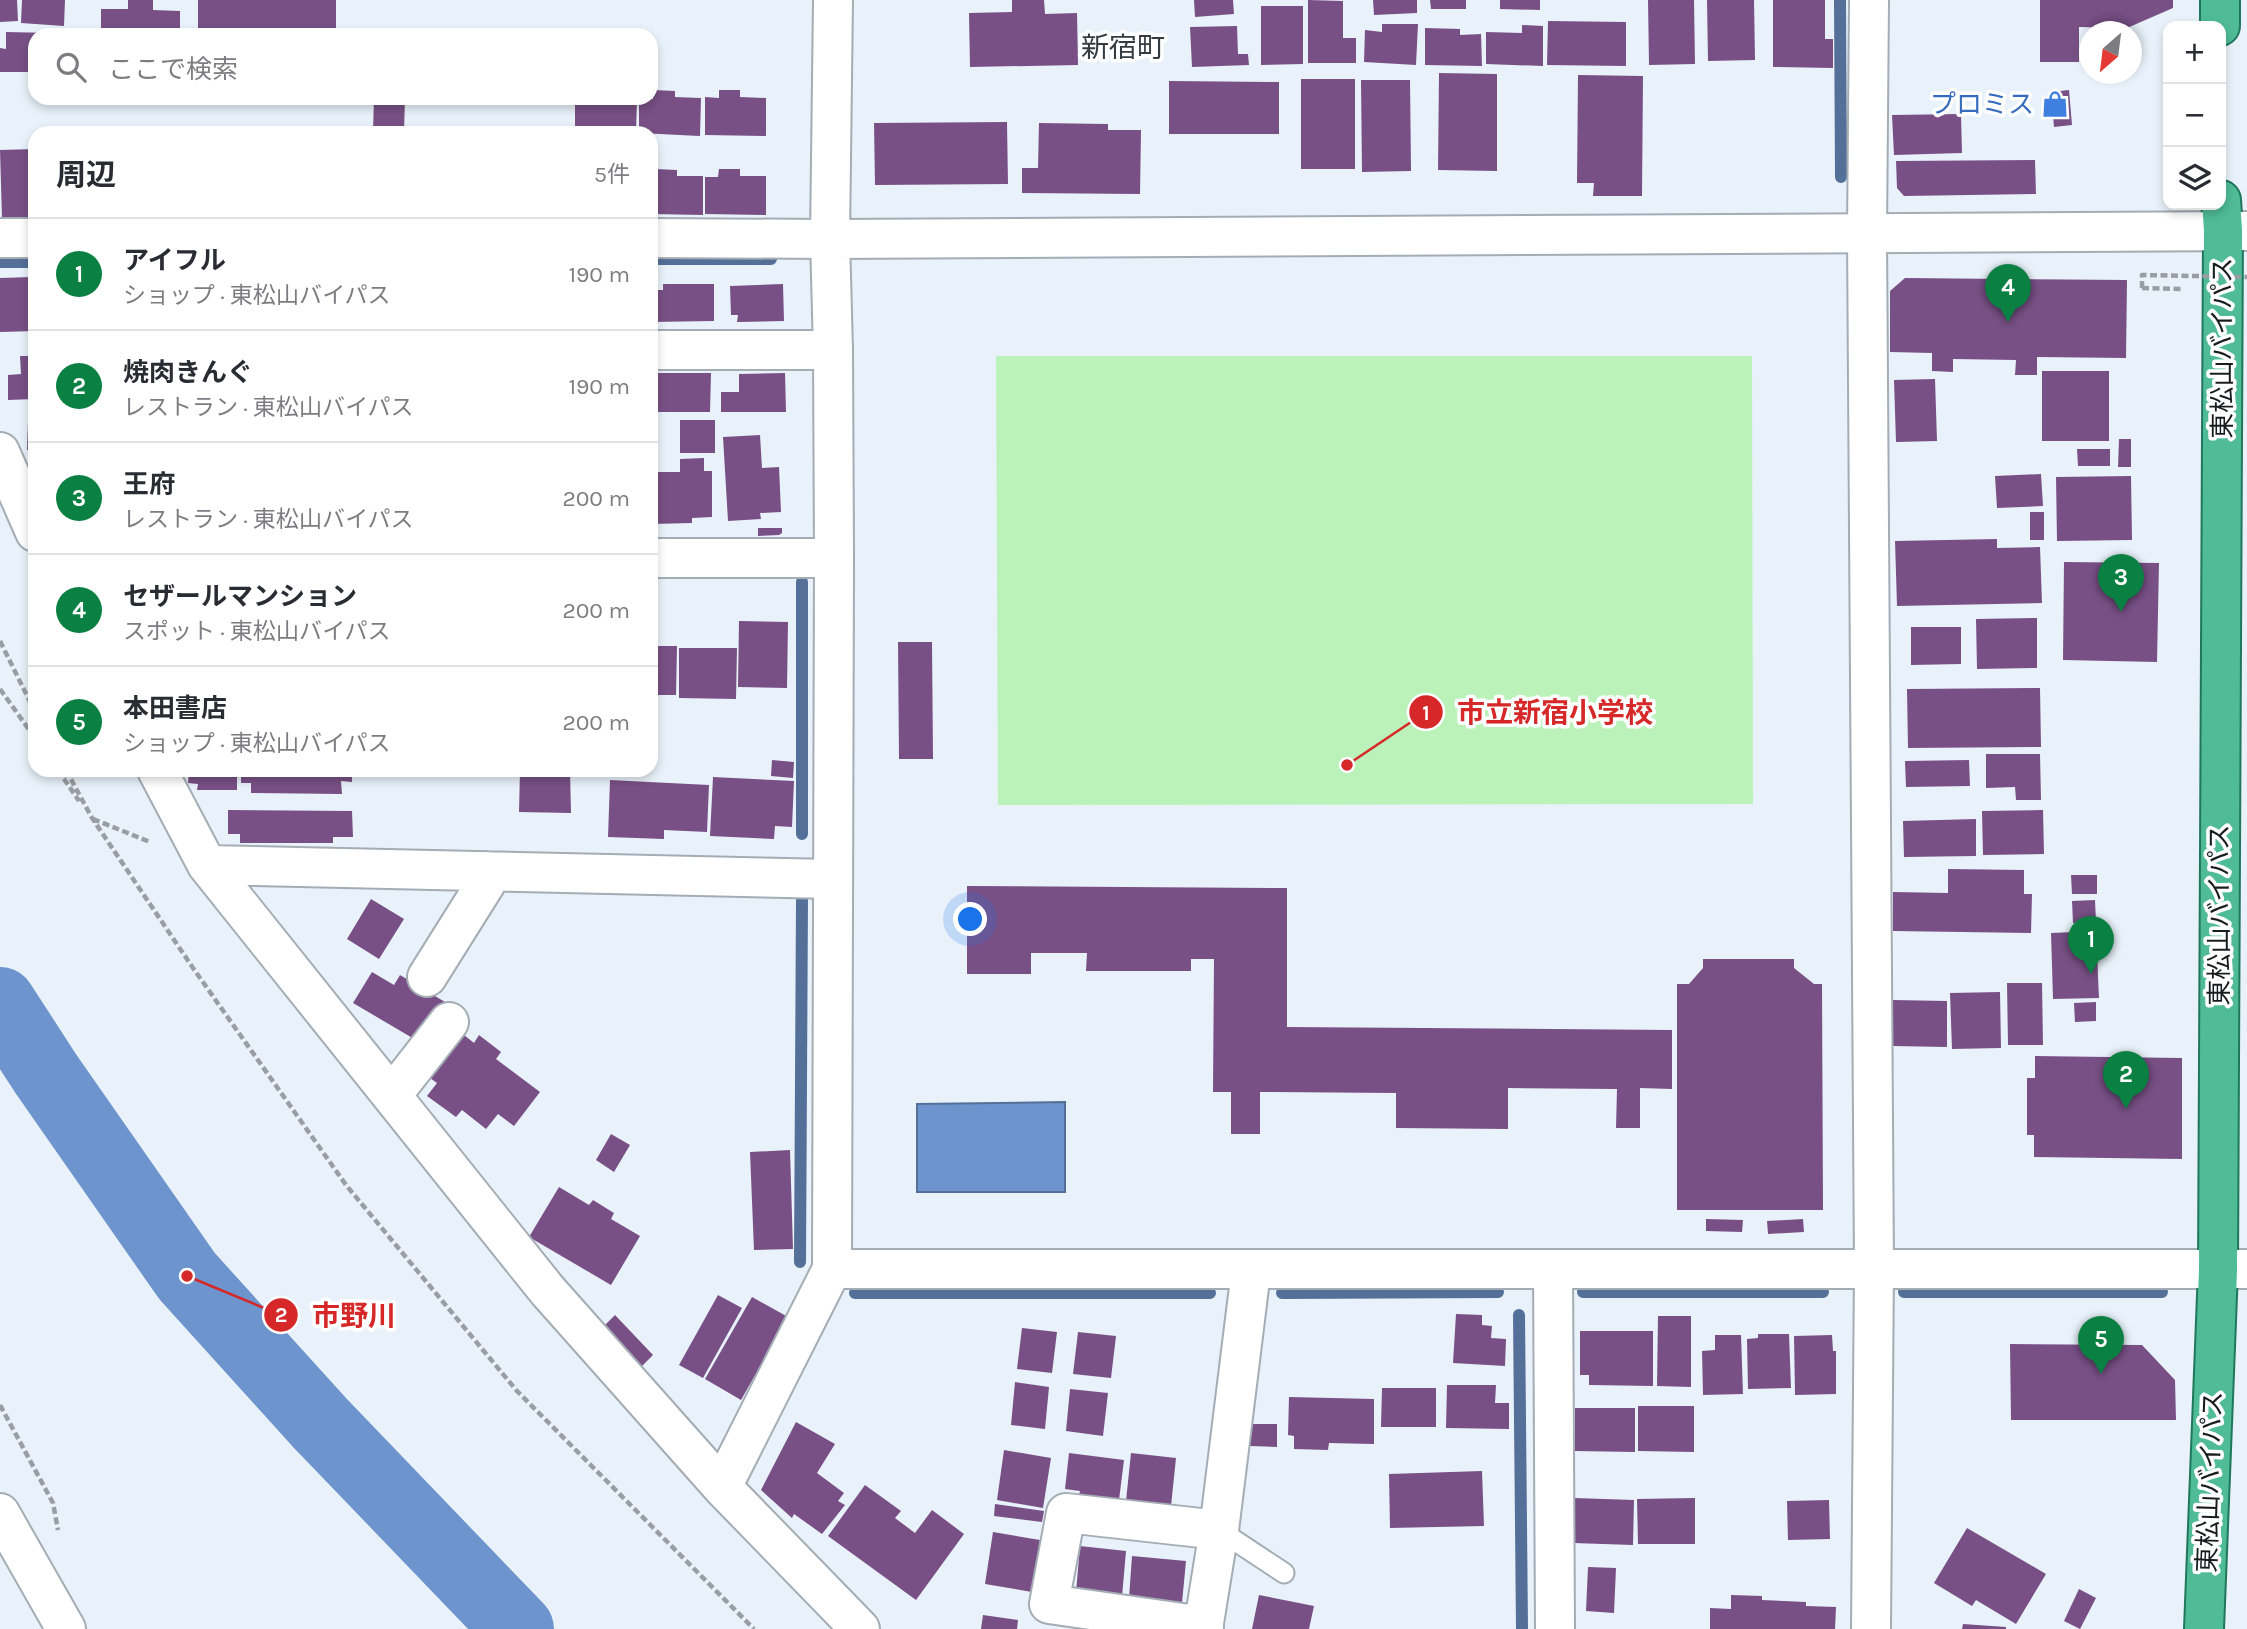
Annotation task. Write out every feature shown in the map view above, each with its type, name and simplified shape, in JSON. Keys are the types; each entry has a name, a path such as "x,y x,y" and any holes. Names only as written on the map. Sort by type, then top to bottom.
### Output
{"highway":[{"path":"2220,0 2220,21"},
{"name":"東松山バイパス","path":"2204,1629 2233,1270 2230,220"}],"street":[{"path":"722,1487 832,1269 834,558 830,239 833,0"},
{"path":"1870,0 1867,234 1874,1268 1871,1629"},
{"path":"658,238 1867,234 2230,220"},
{"path":"0,238 28,237"},
{"path":"658,350 833,350"},
{"path":"0,452 28,516"},
{"path":"658,558 834,558"},
{"path":"161,777 207,865 547,1290 722,1487 860,1629"},
{"path":"207,865 832,879"},
{"path":"427,977 486,883 486,871"},
{"path":"392,1095 449,1022"},
{"path":"832,1269 2233,1270"},
{"path":"1219,1530 1066,1513 1049,1604 1204,1628 1219,1530 1251,1270"},
{"path":"1553,1270 1555,1629"},
{"path":"0,1513 66,1629"}],"lane":[{"path":"1219,1530 1284,1573"}],"path":[{"path":"2194,290 2142,288 2142,275 2247,277"},
{"path":"0,641 28,698"},
{"path":"0,689 28,728"},
{"path":"63,777 346,1185 517,1391 754,1629"},
{"path":"70,777 92,818 207,865"},
{"path":"0,1405 18,1437"}],"green space":[{"path":"996,356 1752,356 1753,804 998,805"}],"water":[{"path":"1065,1102 1065,1192 917,1192 917,1104"}],"building":[{"path":"0,0 17,0 18,21 0,22"},
{"path":"22,0 65,0 64,26 21,23"},
{"path":"128,0 153,0 153,10 180,11 180,28 101,28 101,9 128,9"},
{"path":"198,0 336,0 336,28 198,28"},
{"path":"1012,0 1044,0 1045,14 1077,13 1078,65 970,67 969,13 1012,12"},
{"path":"1194,0 1233,0 1234,14 1195,17"},
{"path":"1308,0 1343,1 1343,38 1356,38 1356,63 1308,63"},
{"path":"1373,0 1417,0 1417,13 1374,15"},
{"path":"1430,0 1466,0 1466,9 1431,9"},
{"path":"1500,0 1540,0 1540,10 1500,9"},
{"path":"1648,0 1694,0 1695,64 1649,65"},
{"path":"1707,0 1754,0 1755,60 1708,61"},
{"path":"1773,0 1825,0 1825,39 1833,39 1833,68 1773,67"},
{"path":"2040,0 2173,0 2173,8 2142,21 2079,21 2079,62 2040,62"},
{"path":"1261,6 1303,6 1303,64 1261,65"},
{"path":"1548,21 1626,22 1626,66 1547,65"},
{"path":"1382,24 1418,24 1416,65 1364,62 1365,30 1382,32"},
{"path":"1522,25 1543,26 1543,66 1486,64 1486,32 1522,33"},
{"path":"1237,26 1238,54 1248,54 1249,65 1192,67 1190,27"},
{"path":"1425,28 1460,29 1460,35 1481,34 1482,66 1425,65"},
{"path":"6,32 28,32 28,72 0,72 0,48 6,49"},
{"path":"1439,73 1497,74 1497,171 1438,170"},
{"path":"1578,75 1643,76 1642,196 1593,196 1594,183 1577,183"},
{"path":"1301,79 1355,79 1355,169 1301,169"},
{"path":"1361,80 1410,80 1411,171 1362,172"},
{"path":"1169,81 1279,82 1279,134 1169,134"},
{"path":"658,90 675,91 675,97 701,98 700,136 658,134 658,126 639,126 639,105 658,105"},
{"path":"719,90 740,90 740,97 766,98 766,136 705,135 705,97 719,98"},
{"path":"2069,90 2072,125 2054,127 2051,92"},
{"path":"374,105 405,105 404,126 373,126"},
{"path":"575,105 637,105 636,126 575,126"},
{"path":"1961,114 1962,153 1894,155 1892,115"},
{"path":"1007,122 1008,184 875,185 874,123"},
{"path":"1039,123 1108,124 1108,130 1141,130 1140,194 1022,193 1022,168 1038,168"},
{"path":"28,149 28,218 2,218 0,150"},
{"path":"2035,160 2036,194 1904,196 1897,188 1896,161"},
{"path":"658,169 677,170 677,176 703,176 703,215 658,214"},
{"path":"719,169 740,169 740,176 766,176 766,215 705,214 705,177 718,177"},
{"path":"28,277 28,331 0,332 0,278"},
{"path":"1905,278 2127,280 2126,358 2037,357 2037,375 2015,375 2016,360 1953,359 1953,372 1932,371 1932,353 1890,352 1890,291"},
{"path":"663,284 714,284 714,321 658,322 658,290 663,290"},
{"path":"783,284 784,321 737,322 738,315 731,315 730,286"},
{"path":"20,356 28,356 28,399 8,400 8,375 21,374"},
{"path":"2042,371 2109,371 2109,441 2042,441"},
{"path":"658,373 711,373 710,412 658,412"},
{"path":"785,373 786,412 721,412 721,392 739,392 739,374"},
{"path":"1935,379 1937,441 1896,442 1894,380"},
{"path":"680,420 715,420 715,453 680,453"},
{"path":"760,435 762,468 779,467 781,512 760,513 761,519 728,521 723,437"},
{"path":"2119,439 2131,439 2131,467 2118,467"},
{"path":"2077,449 2110,449 2110,466 2078,466"},
{"path":"704,458 704,471 712,471 712,517 692,518 692,523 658,524 658,472 680,472 680,459"},
{"path":"2041,474 2043,506 1997,508 1995,476"},
{"path":"2131,476 2132,540 2057,541 2056,477"},
{"path":"2030,512 2044,512 2044,540 2030,540"},
{"path":"758,528 782,528 782,533 758,536"},
{"path":"1997,539 1997,548 2040,547 2042,603 1897,606 1895,541"},
{"path":"2064,562 2159,563 2157,662 2063,660"},
{"path":"2037,618 2037,668 1977,669 1976,619"},
{"path":"739,621 788,622 787,688 738,687"},
{"path":"1911,627 1961,627 1961,664 1911,665"},
{"path":"898,642 932,642 933,759 899,759"},
{"path":"658,646 677,646 676,695 658,695"},
{"path":"679,648 737,648 736,699 679,698"},
{"path":"2040,688 2041,747 1908,748 1907,689"},
{"path":"1986,754 2040,754 2041,800 2016,800 2015,787 1986,788"},
{"path":"772,760 794,762 793,778 771,776"},
{"path":"1969,760 1970,786 1906,787 1905,761"},
{"path":"188,777 237,777 237,790 197,790 198,784 188,783"},
{"path":"241,777 352,777 352,782 341,781 342,794 251,793 251,783 241,783"},
{"path":"520,777 570,777 571,813 519,812"},
{"path":"713,777 794,781 792,827 775,826 774,839 710,836"},
{"path":"610,780 709,785 707,832 664,830 664,839 608,837"},
{"path":"228,810 352,811 353,837 333,837 333,843 240,843 240,834 228,834"},
{"path":"2043,810 2044,854 1983,855 1982,811"},
{"path":"1976,819 1976,856 1904,857 1903,821"},
{"path":"1948,869 2024,870 2024,894 2032,894 2031,933 1893,931 1893,892 1948,893"},
{"path":"2071,875 2097,875 2097,894 2072,894"},
{"path":"967,886 1287,888 1287,1027 1672,1030 1672,1089 1640,1088 1640,1128 1616,1128 1617,1089 1508,1088 1508,1129 1396,1128 1396,1093 1260,1092 1260,1134 1231,1134 1231,1092 1213,1092 1214,959 1191,959 1191,971 1086,971 1087,953 1031,953 1031,974 967,974"},
{"path":"371,899 404,919 379,959 347,939"},
{"path":"2095,900 2096,922 2073,923 2072,901"},
{"path":"2096,931 2099,998 2053,999 2051,933"},
{"path":"1703,959 1794,959 1794,968 1814,984 1822,984 1823,1210 1677,1210 1677,984 1689,984 1703,968"},
{"path":"372,972 394,985 400,975 445,1002 421,1043 353,1003"},
{"path":"2007,983 2042,983 2043,1045 2008,1045"},
{"path":"2000,992 2001,1048 1952,1049 1950,993"},
{"path":"1893,1000 1947,1001 1947,1047 1893,1046"},
{"path":"2096,1002 2096,1021 2075,1022 2074,1003"},
{"path":"454,1027 474,1043 479,1035 501,1052 496,1059 540,1092 514,1126 498,1114 486,1129 462,1110 456,1117 427,1096 437,1083 427,1076"},
{"path":"2035,1056 2182,1058 2182,1159 2034,1157 2034,1135 2027,1135 2027,1078 2035,1078"},
{"path":"611,1134 630,1145 614,1172 596,1160"},
{"path":"790,1150 793,1249 754,1250 750,1152"},
{"path":"559,1187 589,1205 593,1200 614,1213 611,1219 640,1236 611,1285 529,1237"},
{"path":"1706,1219 1743,1220 1742,1232 1706,1231"},
{"path":"1803,1219 1804,1232 1768,1234 1767,1221"},
{"path":"718,1295 742,1308 703,1378 679,1365"},
{"path":"752,1297 788,1317 741,1400 705,1379"},
{"path":"1456,1314 1482,1315 1482,1325 1492,1326 1491,1338 1506,1339 1505,1366 1453,1363"},
{"path":"615,1315 653,1355 639,1369 600,1330"},
{"path":"1658,1316 1691,1316 1691,1387 1657,1386"},
{"path":"1022,1328 1057,1332 1052,1373 1017,1369"},
{"path":"1580,1331 1653,1331 1653,1386 1589,1385 1589,1375 1580,1375"},
{"path":"1078,1332 1116,1336 1111,1378 1073,1374"},
{"path":"1758,1334 1789,1334 1791,1388 1748,1389 1747,1339 1758,1338"},
{"path":"1715,1335 1741,1335 1743,1394 1703,1395 1702,1351 1715,1350"},
{"path":"1832,1335 1833,1351 1836,1351 1836,1394 1795,1395 1794,1336"},
{"path":"2010,1344 2142,1345 2175,1380 2176,1420 2011,1420"},
{"path":"1015,1382 1049,1387 1045,1429 1011,1425"},
{"path":"1447,1385 1496,1385 1495,1403 1509,1403 1509,1429 1446,1428"},
{"path":"1382,1388 1436,1388 1436,1427 1381,1427"},
{"path":"1070,1389 1108,1393 1103,1436 1066,1431"},
{"path":"1289,1397 1374,1399 1374,1444 1329,1443 1328,1450 1294,1449 1294,1436 1288,1435"},
{"path":"1638,1406 1694,1406 1694,1452 1638,1451"},
{"path":"1575,1408 1635,1408 1635,1452 1575,1451"},
{"path":"796,1422 835,1444 817,1473 844,1493 838,1501 845,1505 822,1534 794,1514 792,1518 761,1490"},
{"path":"1250,1424 1277,1424 1277,1447 1250,1446"},
{"path":"1004,1450 1051,1458 1043,1508 997,1500"},
{"path":"1069,1453 1124,1460 1119,1500 1079,1495 1080,1491 1065,1489"},
{"path":"1131,1453 1176,1458 1171,1506 1126,1501"},
{"path":"1482,1471 1484,1526 1390,1528 1389,1474"},
{"path":"865,1485 901,1511 895,1518 915,1533 932,1510 964,1534 916,1600 828,1536"},
{"path":"1574,1498 1634,1500 1633,1545 1573,1543"},
{"path":"1695,1498 1695,1544 1638,1544 1637,1499"},
{"path":"1829,1500 1830,1539 1788,1540 1787,1501"},
{"path":"995,1504 1044,1511 1042,1522 994,1516"},
{"path":"1967,1528 2046,1574 2016,1624 1976,1600 1972,1606 1934,1583"},
{"path":"993,1532 1040,1540 1032,1592 985,1584"},
{"path":"1080,1546 1126,1551 1122,1597 1076,1592"},
{"path":"1132,1556 1186,1561 1182,1603 1129,1598"},
{"path":"1588,1567 1616,1568 1614,1613 1586,1611"},
{"path":"2079,1589 2096,1598 2080,1629 2064,1621"},
{"path":"1259,1595 1314,1606 1309,1629 1252,1629"},
{"path":"1731,1595 1762,1596 1762,1600 1806,1602 1806,1606 1836,1607 1835,1629 1710,1629 1710,1608 1731,1609"},
{"path":"983,1615 1018,1620 1017,1629 981,1629"},
{"path":"1963,1624 2006,1627 2006,1629 1962,1629"}],"waterway":[{"path":"1840,0 1841,177"},
{"path":"658,259 771,259"},
{"path":"0,262 28,262"},
{"path":"802,582 802,834"},
{"path":"800,1262 802,899"},
{"path":"0,1003 46,1074 187,1276 320,1423 518,1629"},
{"path":"1282,1293 1498,1292"},
{"path":"1583,1292 1823,1292"},
{"path":"1904,1292 2162,1292"},
{"path":"855,1293 1210,1293"},
{"path":"1519,1315 1522,1629"}],"place":[{"name":"プロミス","path":"2055,104"},
{"name":"セザールマンション","path":"2008,322"},
{"name":"王府","path":"2121,612"},
{"name":"市立新宿小学校","path":"1347,765"},
{"name":"アイフル","path":"2091,974"},
{"name":"焼肉きんぐ","path":"2126,1109"},
{"name":"市野川","path":"187,1276"},
{"name":"本田書店","path":"2101,1374"}],"district":[{"name":"新宿町","path":"1123,47"}]}
